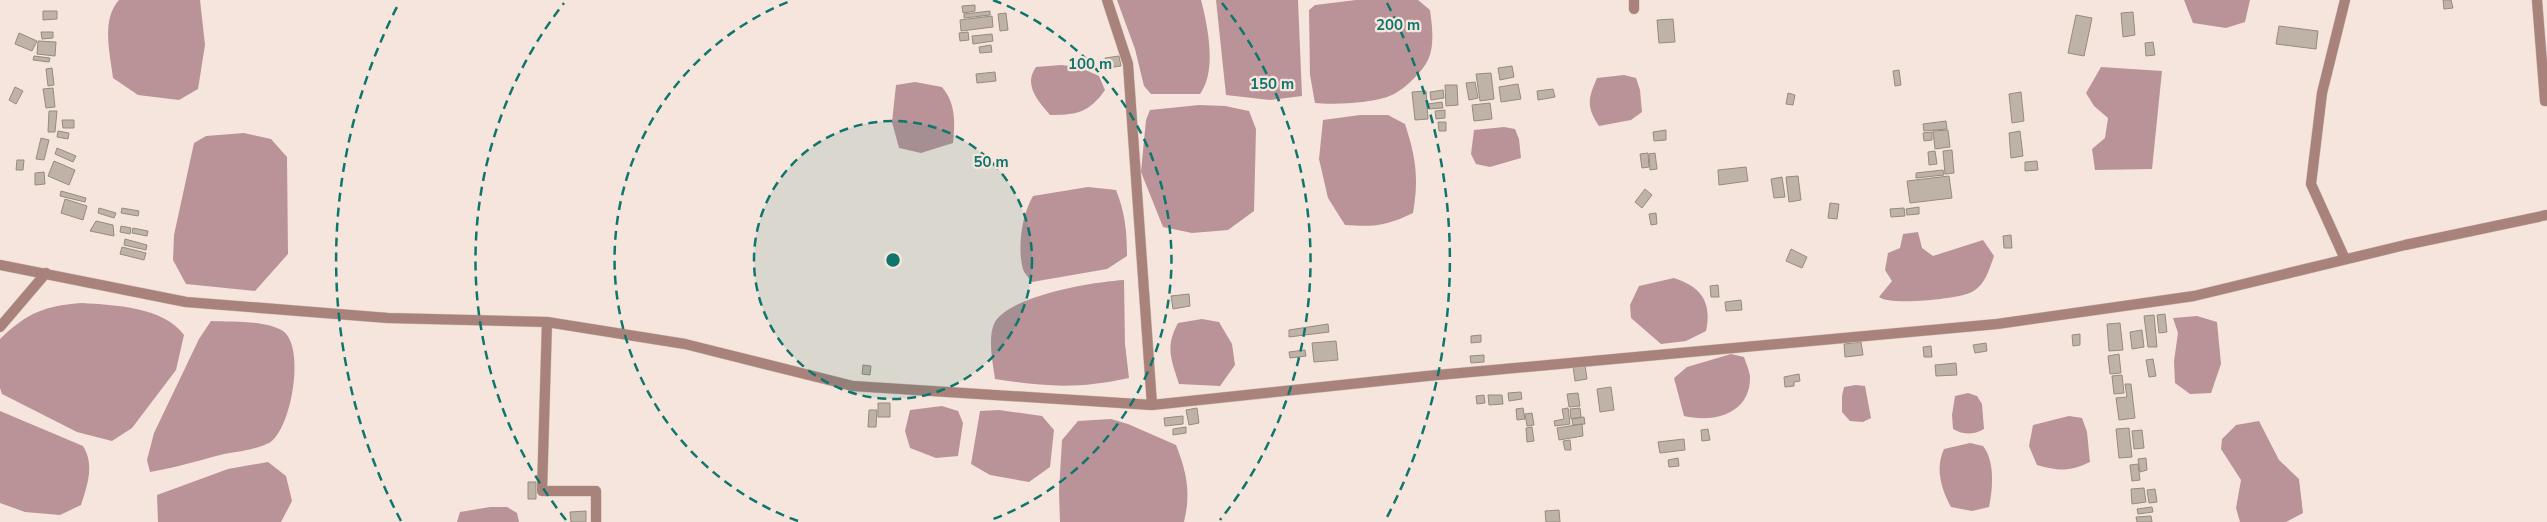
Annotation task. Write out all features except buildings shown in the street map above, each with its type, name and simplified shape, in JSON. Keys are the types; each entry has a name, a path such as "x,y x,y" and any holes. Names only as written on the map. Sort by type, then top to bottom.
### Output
{"street":[{"path":"1107,0 1128,64 1152,405"},
{"path":"2345,260 2311,184 2322,93 2346,0"},
{"path":"2537,0 2545,101 2547,101"},
{"path":"0,265 186,302 388,318 547,322 685,344 854,386 1152,405 1437,375 1996,324 2194,296 2547,215"},
{"path":"0,327 46,273"},
{"path":"547,322 542,490 596,491 596,522"}],"shaded area":[{"path":"119,0 200,0 205,45 198,89 179,100 138,95 113,78 108,27 113,8"},
{"path":"1117,0 1201,0 1210,48 1210,61 1205,84 1200,94 1151,94 1144,86 1135,49"},
{"path":"1216,0 1298,0 1302,96 1270,100 1226,95"},
{"path":"1356,0 1418,0 1430,10 1432,42 1428,60 1413,80 1402,89 1385,98 1354,103 1315,103 1310,75 1309,10 1315,5"},
{"path":"2184,0 2250,0 2245,22 2226,28 2193,23"},
{"path":"1061,65 1079,67 1099,76 1105,90 1093,104 1081,111 1050,115 1034,92 1031,80 1032,74 1036,67"},
{"path":"2101,67 2162,71 2152,169 2095,170 2092,149 2105,138 2108,118 2094,106 2086,93"},
{"path":"1624,75 1636,78 1640,90 1642,112 1631,120 1599,126 1590,108 1590,97 1597,78"},
{"path":"915,82 942,87 947,93 954,114 953,143 921,153 899,148 892,122 896,85"},
{"path":"1199,105 1225,106 1249,111 1256,129 1254,211 1228,230 1192,233 1163,227 1141,172 1146,120 1150,110"},
{"path":"1360,115 1388,115 1405,124 1412,147 1415,168 1416,189 1413,213 1395,221 1373,226 1345,225 1328,198 1319,159 1323,120"},
{"path":"1504,127 1515,129 1519,139 1521,158 1490,167 1476,164 1471,154 1474,130"},
{"path":"244,133 271,139 287,157 288,254 255,291 186,284 173,260 174,235 194,143 206,136"},
{"path":"1088,187 1116,190 1125,222 1127,256 1107,269 1032,282 1025,274 1020,251 1023,221 1033,196"},
{"path":"1918,232 1922,248 1933,256 1983,240 1994,256 1986,277 1980,285 1965,295 1940,299 1896,301 1879,297 1892,281 1885,270 1888,253 1900,248 1903,234"},
{"path":"1674,278 1692,286 1703,297 1707,312 1706,331 1686,341 1661,344 1631,318 1630,305 1639,286"},
{"path":"1124,280 1125,344 1129,378 1111,382 1062,386 995,379 991,335 995,322 1004,313 1018,304 1035,297 1074,287"},
{"path":"82,303 138,309 151,313 164,318 184,335 176,370 132,428 112,441 77,432 2,394 0,388 0,339 19,322 38,312 58,306"},
{"path":"2197,316 2217,322 2221,364 2211,393 2190,394 2175,383 2174,361 2178,333 2173,318"},
{"path":"1202,319 1219,322 1232,344 1235,365 1220,386 1179,384 1174,367 1170,346 1178,323"},
{"path":"211,321 248,322 276,327 283,331 290,340 294,354 293,388 284,423 277,435 269,443 251,449 150,472 147,460 154,433 199,339"},
{"path":"1731,354 1744,357 1749,371 1749,389 1744,399 1729,413 1707,418 1684,416 1674,378 1687,367"},
{"path":"1865,386 1871,418 1863,422 1850,421 1842,412 1844,387"},
{"path":"1968,393 1977,396 1982,404 1984,429 1968,433 1953,429 1952,415 1955,396"},
{"path":"942,406 958,411 963,423 958,456 936,458 910,448 905,431 910,410"},
{"path":"999,410 1042,416 1054,430 1050,467 1029,482 990,475 971,464 980,411"},
{"path":"0,411 83,446 89,461 89,476 81,505 60,515 25,512 0,503"},
{"path":"2069,416 2082,418 2087,432 2090,462 2076,468 2064,470 2037,465 2029,446 2033,425"},
{"path":"1111,419 1128,424 1176,445 1187,483 1184,522 1060,522 1059,491 1062,440 1078,421"},
{"path":"2259,421 2279,460 2299,479 2303,513 2286,522 2240,522 2236,508 2241,480 2221,449 2222,439 2236,425"},
{"path":"1970,443 1983,446 1990,459 1992,475 1989,507 1972,511 1951,507 1944,493 1940,478 1941,456 1944,449"},
{"path":"268,462 286,476 292,501 281,522 158,522 157,495 228,469"},
{"path":"490,507 507,507 517,513 519,522 457,522 460,512"}]}
